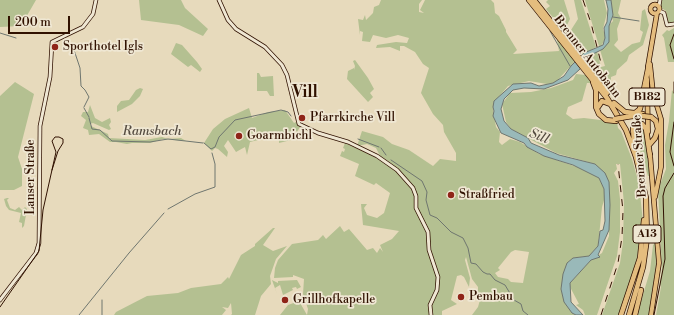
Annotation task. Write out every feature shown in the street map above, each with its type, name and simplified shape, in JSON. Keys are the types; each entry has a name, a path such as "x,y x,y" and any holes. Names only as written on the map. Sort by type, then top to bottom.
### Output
{"highway":[{"name":"Brenner Autobahn","path":"529,0 563,39 597,84"},
{"name":"Brenner Autobahn","path":"534,0 613,104 634,141 646,182 650,219 649,252 634,315"},
{"path":"635,113 640,109 648,64"},
{"path":"597,84 598,114 606,120 616,120 642,115"},
{"path":"616,120 604,118 598,109 598,104 602,101 613,104 625,112 652,116 658,119 661,126"},
{"name":"Brenner Autobahn","path":"613,104 630,141 643,183 647,213 646,246 639,284 630,315"},
{"path":"649,144 655,138 658,129 656,121 652,116"},
{"path":"634,141 633,128 637,124 642,124 646,129 650,156"},
{"name":"A13","path":"622,315 642,247 645,214 643,183"}],"main road":[{"name":"Lanser Straße","path":"0,300 22,273 38,246 40,219 40,126 50,77 52,42 83,27 93,14 96,0"},
{"path":"219,0 234,28 267,49 282,65 287,75 299,124 318,133 348,142 377,156 397,170 413,188 416,196 416,208 427,230 429,250 438,277 437,290 430,305 431,315"},
{"path":"652,0 656,9 664,13 665,22 668,26 674,24"},
{"path":"656,9 659,0"},
{"name":"Brenner Straße","path":"654,205 647,118 648,64 656,9"},
{"name":"Brenner Straße","path":"650,55 653,93 660,115 661,126"},
{"name":"B182","path":"659,180 661,162 661,126"},
{"path":"652,180 655,182 659,180"},
{"name":"Brenner Straße","path":"654,205 659,180"},
{"name":"B182","path":"651,315 655,292 657,238 654,205"}],"green space":[{"path":"0,0 36,0 21,26 0,27"},
{"path":"139,0 181,0 185,8 208,29 203,36 179,25 141,20"},
{"path":"381,0 422,0 419,4 419,12 424,13 420,10 425,0 491,0 494,3 495,13 499,16 506,32 517,50 513,54 559,51 557,40 571,30 578,19 574,0 581,0 596,47 578,58 555,83 547,84 529,81 508,86 498,98 493,109 496,127 500,132 499,142 502,145 510,139 520,142 539,154 577,167 599,178 604,189 605,197 602,207 598,246 589,256 573,258 567,263 561,289 576,315 472,315 478,307 480,300 478,287 472,279 466,257 465,260 470,278 469,287 464,277 461,275 457,276 451,300 457,304 442,311 442,315 307,315 308,309 303,294 304,279 293,275 293,277 274,278 278,260 292,244 318,240 323,235 326,239 340,226 344,232 349,229 367,250 373,248 377,253 380,248 383,252 380,245 392,239 399,231 363,225 361,204 367,204 364,208 367,215 377,218 384,213 390,193 376,183 374,185 355,176 359,164 340,156 342,151 344,152 345,149 343,148 345,143 377,158 395,170 414,192 415,199 417,198 417,195 410,182 393,165 380,156 376,148 367,144 357,146 362,131 383,137 392,144 409,150 433,166 440,159 456,161 456,153 444,132 443,125 433,114 421,93 429,68 423,64 415,52 404,46 400,46 400,51 390,47 376,48 377,45 396,42 407,43 409,38 398,35 386,38 373,35 370,42 362,41 363,32 360,31 360,35 358,19 363,20 365,15 366,20 373,13 374,7 379,5","holes":["515,250 529,252 523,283 511,282 508,279 498,277 495,273 500,270 498,268 511,252"]},
{"path":"548,0 564,0 570,19 564,31 546,9 550,6 546,2"},
{"path":"585,0 604,0 607,13 603,29 606,38 601,46 599,46"},
{"path":"610,0 621,0 618,13 621,18 617,29 618,40 614,45 621,52 632,44 640,42 643,32 640,30 642,11 645,9 649,25 643,45 629,55 627,61 617,70 616,75 611,77 611,80 605,82 585,60 592,53 597,51 601,67 605,66 600,50 606,43 609,34 609,25 613,21 610,12 612,5"},
{"path":"662,0 674,0 674,22 668,23 666,11 660,7"},
{"path":"674,28 674,62 668,62 664,38 662,35 667,30 669,31"},
{"path":"176,43 182,45 197,62 202,69 200,72 191,65 188,67 171,54"},
{"path":"355,60 374,89 370,93 373,97 368,102 347,79 348,71 354,68 354,70 355,66 353,61"},
{"path":"257,73 259,73 261,77 273,76 274,96 270,96 267,91 257,91"},
{"path":"576,74 585,75 592,83 587,83 582,101 568,107 566,114 573,119 584,118 617,122 618,128 621,131 632,159 639,184 643,222 637,258 620,315 602,315 620,263 623,242 624,203 620,164 616,164 617,169 614,173 618,181 620,199 620,232 617,256 597,315 585,315 583,310 576,305 579,304 570,287 570,283 591,260 602,253 609,236 609,182 595,164 556,153 511,129 506,122 502,104 510,93 531,92 551,88 573,80"},
{"path":"15,82 34,94 18,157 22,169 22,186 14,190 0,190 0,96"},
{"path":"140,88 143,89 140,96 132,104 117,112 117,106 121,101 129,100 136,90"},
{"path":"672,90 674,93 674,315 656,315 661,287 662,269 658,190 666,169 665,145"},
{"path":"90,105 95,118 102,122 110,118 111,122 109,125 111,129 109,130 93,123 90,124 91,126 108,134 109,138 145,140 162,137 168,139 181,138 186,141 163,139 150,143 127,144 110,142 99,134 89,135 88,130 83,128 86,120 81,116 83,112 88,112"},
{"path":"249,108 252,118 268,112 285,110 294,123 296,122 300,127 297,132 294,128 287,135 291,140 279,143 279,140 274,136 250,142 247,155 245,147 236,152 228,140 224,146 228,152 227,157 218,149 215,148 212,151 204,143 213,129 225,119"},
{"path":"636,127 643,127 644,130 650,176 648,176 635,134"},
{"path":"9,198 7,200 10,208 15,210 19,207 22,210 25,207 27,209 24,226 22,228 22,223 19,222 21,213 9,210 4,199"},
{"path":"273,228 275,228 263,245 273,251 287,246 276,259 270,276 271,284 261,296 255,315 231,315 231,303 228,308 222,307 226,310 222,315 114,315 116,312 147,296 178,293 191,288 221,284 228,277 229,279 241,255 255,246 255,244"},
{"path":"656,242 656,265 649,315 637,315 650,271 653,245"},
{"path":"272,280 278,283 278,281 297,280 301,287 297,289 296,287 292,288 293,290 283,295 280,285 275,288 277,294"},
{"path":"299,301 307,315 280,315 288,305"}],"water":[{"path":"606,0 611,0 613,15 609,26 609,42 603,49 589,56 580,69 568,80 544,89 524,88 513,90 504,99 501,109 504,121 511,129 528,138 531,143 559,155 595,164 605,173 609,182 609,230 598,255 600,257 591,260 570,283 571,302 583,315 576,315 572,313 564,302 561,289 563,274 567,263 573,258 589,256 598,246 600,231 603,230 605,221 604,189 599,178 573,165 544,156 527,147 524,143 501,133 493,116 493,107 494,101 513,84 531,83 539,86 553,83 564,76 571,66 584,53 603,45 605,38 604,28 607,22 608,9"}],"waterway":[{"path":"613,17 639,21"},
{"path":"550,31 570,66"},
{"name":"Ramsbach","path":"0,33 16,38"},
{"name":"Ramsbach","path":"74,50 80,68 81,86 89,97 84,107"},
{"name":"Ramsbach","path":"84,108 89,117"},
{"name":"Ramsbach","path":"204,143 211,149 215,147 219,137 235,120 281,110 288,112 291,116"},
{"name":"Ramsbach","path":"89,118 92,129 100,130 112,141 150,142 168,139 203,143"},
{"name":"Ramsbach","path":"358,139 379,147"},
{"name":"Ramsbach","path":"381,148 386,155"},
{"path":"168,209 195,194 215,187 215,164 212,153"},
{"name":"Ramsbach","path":"391,160 422,181 427,192 426,200 430,215 437,218 451,232 463,238 468,248 471,263 476,264 483,272 490,274 495,280 505,285 514,300 521,304 523,311 528,315"},
{"path":"79,315 129,253 164,213"},
{"path":"102,300 102,315"}],"tram line":[{"path":"674,34 670,45 674,59"},
{"path":"674,82 674,93"},
{"path":"674,122 670,152 674,166"},
{"path":"0,307 39,251 43,210 56,152 52,141 55,137 59,137 63,139 63,143 58,151 52,170"},
{"path":"654,315 665,259 663,196 665,188 674,173"}],"railway":[{"path":"583,0 591,23 602,67"},
{"path":"601,315 618,263 622,237 623,211 618,164"}],"place":[{"name":"Sporthotel Igls","path":"55,47"},
{"name":"Pfarrkirche Vill","path":"302,118"},
{"name":"Goarmbichl","path":"239,136"},
{"name":"Straßfried","path":"451,195"},
{"name":"Pembau","path":"461,297"},
{"name":"Grillhofkapelle","path":"285,300"}],"district":[{"name":"Vill","path":"305,93"}],"water label":[{"name":"Sill","path":"539,137"}]}
